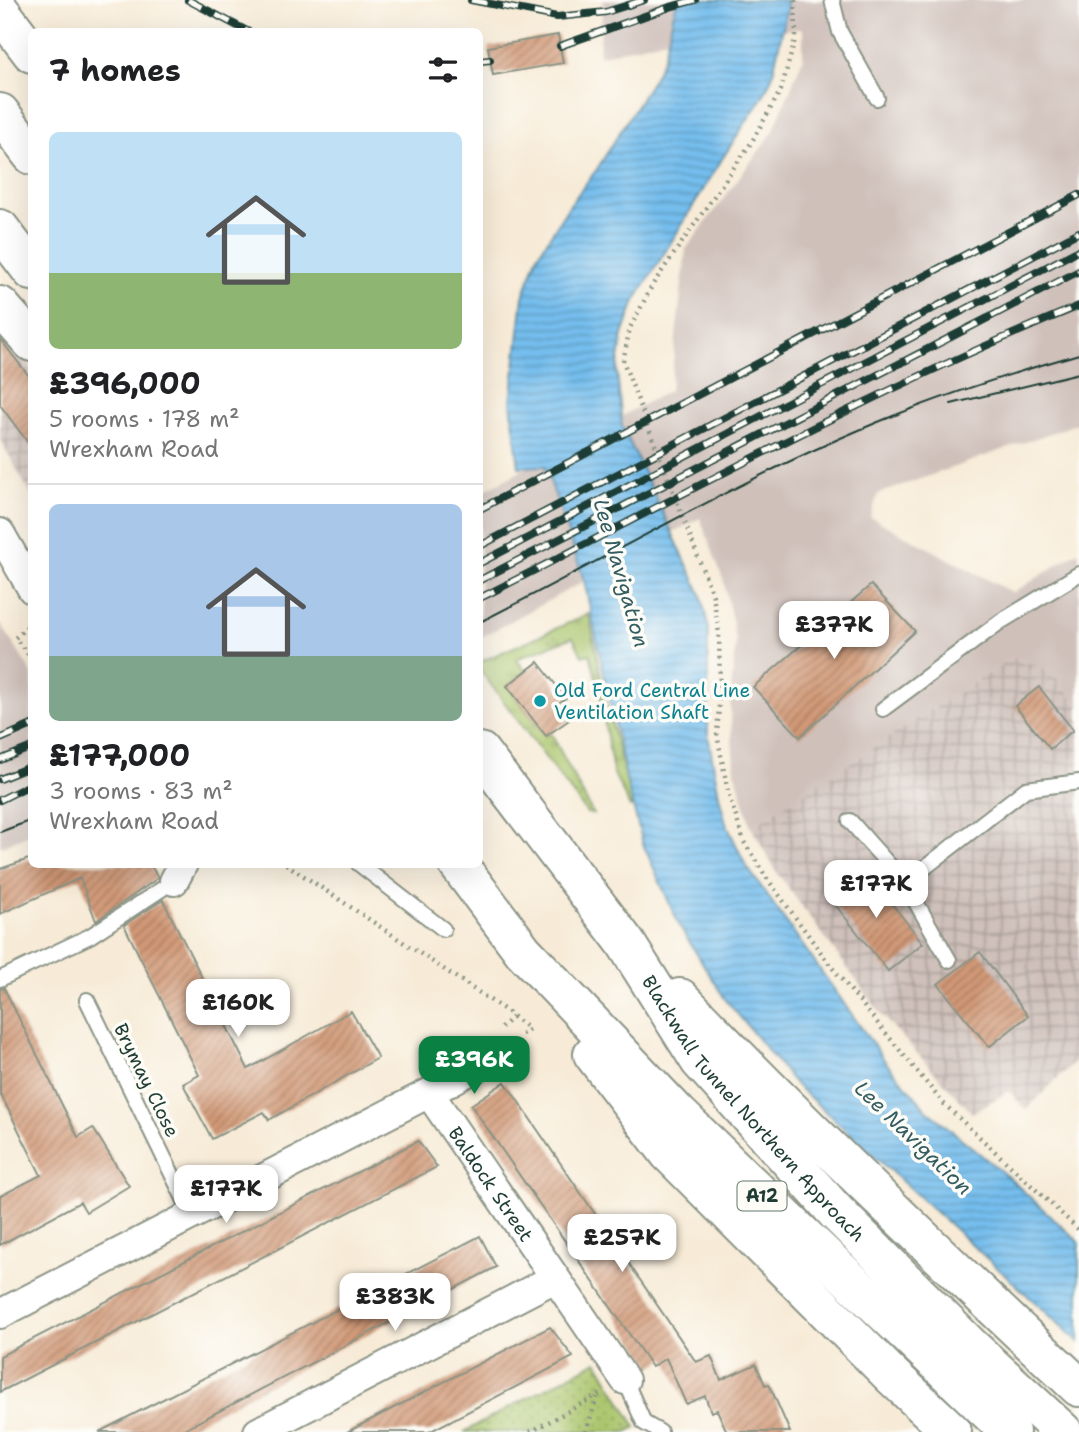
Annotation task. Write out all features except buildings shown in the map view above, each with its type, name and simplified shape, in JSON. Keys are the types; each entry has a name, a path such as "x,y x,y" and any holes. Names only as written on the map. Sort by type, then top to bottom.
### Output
{"highway":[{"path":"0,11 28,49"},
{"path":"0,113 28,150"},
{"path":"0,229 28,266"},
{"path":"0,306 28,338"},
{"name":"Blackwall Tunnel Northern Approach","path":"483,756 625,942 709,1072 836,1213 971,1347 1063,1432"},
{"name":"Blackwall Tunnel Northern Approach","path":"461,868 523,951 678,1114 1010,1432"},
{"name":"A12","path":"625,942 793,1114 925,1243 1079,1387"},
{"name":"A12","path":"523,951 604,1069 669,1153 881,1366 952,1432"}],"street":[{"path":"0,533 28,582"},
{"path":"0,1314 498,1055"},
{"name":"Baldock Street","path":"429,1093 625,1380"},
{"path":"258,1432 555,1278"}],"lane":[{"path":"832,0 840,32 877,98"},
{"path":"883,709 1000,622 1079,574"},
{"path":"905,883 1027,789 1079,782"},
{"path":"850,821 905,883 949,960"},
{"path":"364,868 443,929"},
{"path":"0,979 90,936 178,873"},
{"name":"Brymay Close","path":"87,1000 192,1214"},
{"path":"625,1380 644,1423 660,1432"}],"path":[{"path":"795,0 796,36 781,90 751,143 653,284 630,328 623,361 713,596 719,633 720,692 717,734 728,792 744,842 830,965 943,1103 1079,1230"},
{"path":"28,626 15,638 28,654"},
{"path":"292,868 529,1028 520,1036"},
{"path":"506,1023 513,1016"},
{"path":"530,1432 625,1380"},
{"path":"586,1432 597,1396"}],"shaded area":[{"path":"603,0 1079,0 1079,423 878,494 870,517 1013,593 1079,551 1079,706 1050,670 1013,657 751,827 734,767 730,704 736,640 724,582 700,518 483,636 483,491 670,390 686,249 773,132 803,58 803,29 690,33 599,56"},
{"path":"0,327 28,362 28,490 0,439"},
{"path":"0,622 28,668 28,834 0,847"},
{"path":"1013,657 1050,670 1079,706 1079,1057 1026,1110 1009,1091 972,1113 881,1014 776,871 751,827"}],"green space":[{"path":"589,614 606,704 633,805 630,807 613,772 602,708 576,715 576,712 602,702 590,654 582,656 573,637 516,659 526,671 507,686 546,736 551,733 593,814 587,813 483,674 483,661"},
{"path":"597,1361 636,1427 626,1432 464,1432"}],"water":[{"name":"Lee Navigation","path":"677,0 787,0 772,77 763,96 635,301 623,335 617,371 622,426 701,594 708,625 708,735 726,823 745,864 887,1064 927,1110 1009,1178 1079,1242 1079,1342 796,1085 725,999 680,927 643,844 629,792 584,580 545,466 519,467 511,402 523,297 537,257 569,206 597,169 653,79 663,59"}],"tram line":[{"path":"483,620 735,488 840,438 939,399 1079,354"},
{"path":"951,404 1079,373"},
{"path":"0,832 28,822"}],"railway":[{"path":"188,0 241,28"},
{"path":"471,0 557,17 606,12 644,0"},
{"path":"560,46 695,0"},
{"path":"483,61 490,60"},
{"path":"483,507 1079,195"},
{"path":"483,544 1079,232"},
{"path":"483,561 1079,250"},
{"path":"483,578 1079,271"},
{"path":"483,596 851,409 1079,306"},
{"path":"0,739 28,727"},
{"path":"0,760 28,749"},
{"path":"0,779 28,768"},
{"path":"0,800 28,786"}],"place":[{"name":"Old Ford Central Line Ventilation Shaft","path":"540,701"}]}
